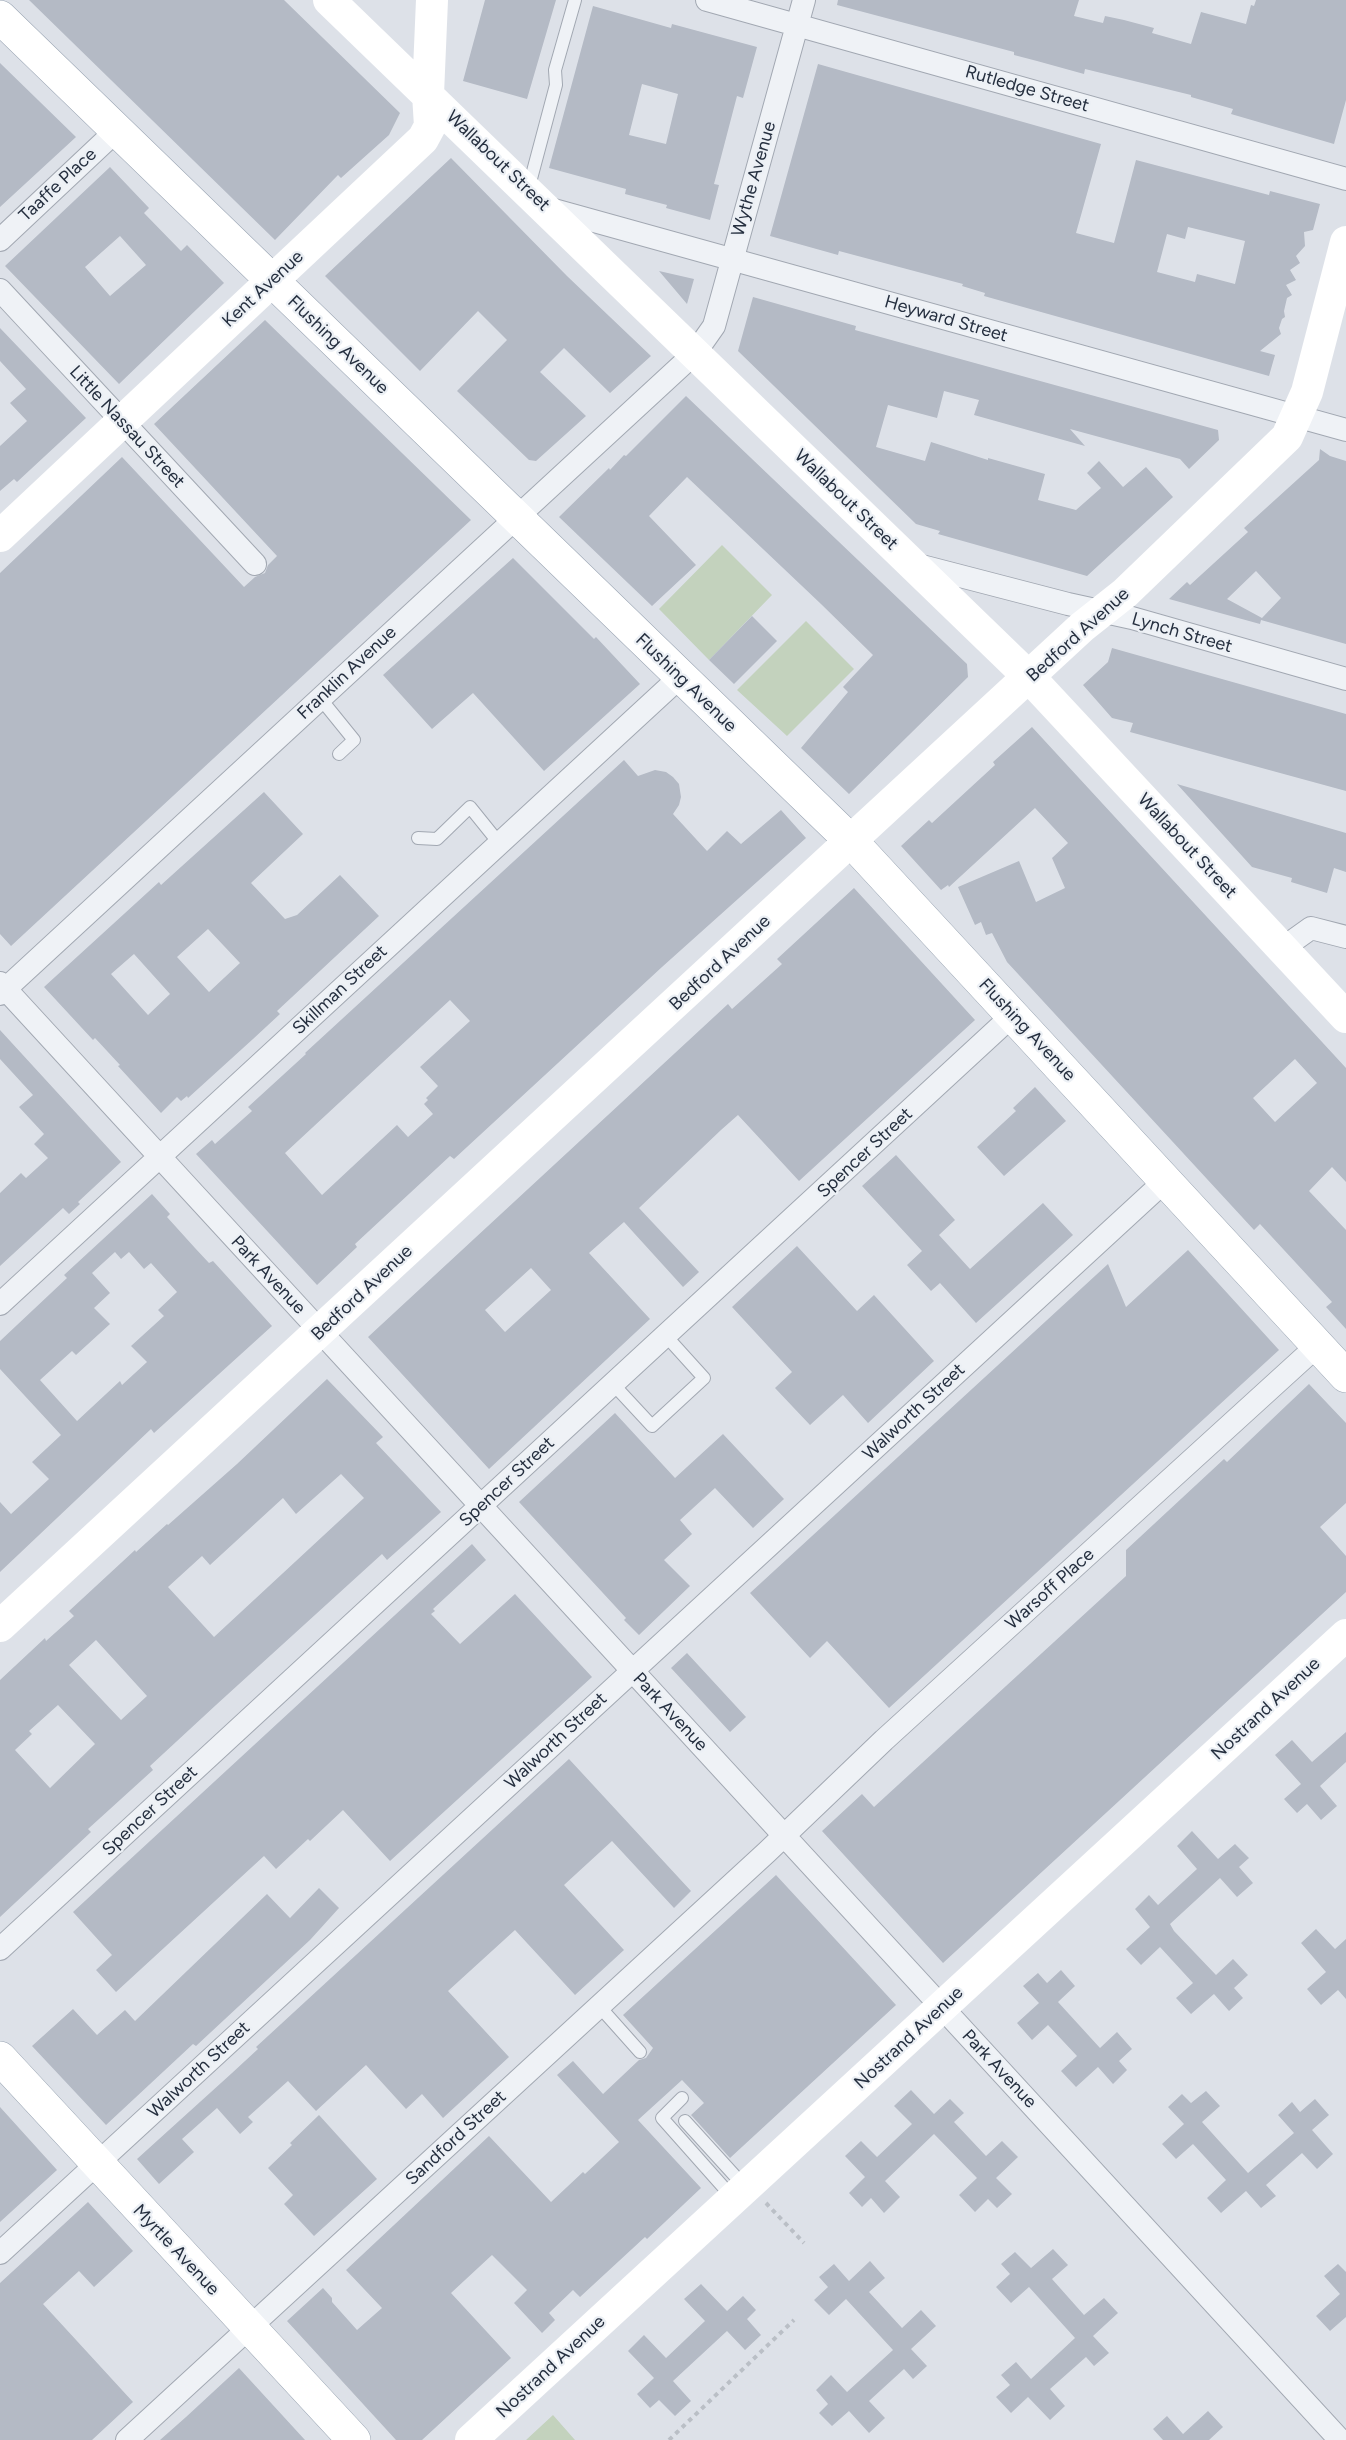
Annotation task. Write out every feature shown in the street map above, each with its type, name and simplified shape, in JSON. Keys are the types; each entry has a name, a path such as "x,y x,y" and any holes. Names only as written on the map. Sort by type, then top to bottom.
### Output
{"main road":[{"name":"Wallabout Street","path":"329,0 402,72 538,199 1030,678 1346,1017"},
{"name":"Kent Avenue","path":"0,536 423,139 430,126 428,94 432,0"},
{"name":"Flushing Avenue","path":"0,17 852,842 1014,1014 1346,1376"},
{"name":"Bedford Avenue","path":"0,1626 1100,612 1125,593 1287,437 1307,392 1346,242"},
{"name":"Nostrand Avenue","path":"471,2440 1346,1635"},
{"name":"Myrtle Avenue","path":"0,2058 354,2440"}],"street":[{"name":"Rutledge Street","path":"707,0 1346,179"},
{"name":"Wythe Avenue","path":"695,353 714,326 804,0"},
{"name":"Taaffe Place","path":"0,240 117,130"},
{"name":"Heyward Street","path":"538,199 731,259 1346,430"},
{"name":"Little Nassau Street","path":"0,291 255,564"},
{"name":"Franklin Avenue","path":"2,989 695,353"},
{"name":"Lynch Street","path":"913,564 1100,612 1132,618 1346,679"},
{"name":"Skillman Street","path":"0,1304 680,676"},
{"path":"1283,948 1311,928 1346,937"},
{"name":"Park Avenue","path":"2,989 160,1157 1340,2440"},
{"name":"Spencer Street","path":"0,1949 1014,1014"},
{"name":"Walworth Street","path":"0,2253 1166,1180"},
{"name":"Warsoff Place","path":"784,1836 884,1740 1318,1345"},
{"name":"Sandford Street","path":"127,2440 784,1836"}],"lane":[{"path":"538,199 556,86 555,70 575,0"},
{"path":"320,698 354,740 339,754"},
{"path":"418,838 437,839 470,807 499,843"},
{"path":"613,1384 652,1426 704,1378 666,1336"},
{"path":"599,2006 640,2052"},
{"path":"682,2098 662,2118 743,2190"},
{"path":"685,2121 743,2190"}],"path":[{"path":"743,2190 804,2243"},
{"path":"669,2440 794,2320"}],"green space":[{"path":"722,545 772,595 709,660 659,609"},
{"path":"806,621 854,669 787,736 737,690"},
{"path":"553,2415 575,2440 526,2440"}],"building":[{"path":"29,0 284,0 400,113 389,135 341,178 338,175 275,240"},
{"path":"485,0 556,0 527,99 463,81"},
{"path":"838,0 1079,0 1074,16 1103,23 1105,16 1124,20 1154,28 1152,33 1191,44 1201,12 1246,24 1251,5 1254,6 1256,0 1346,0 1346,100 1334,144 1231,114 1233,109 1191,97 1191,95 1085,69 1084,74 1014,55 1014,52 837,5"},
{"path":"593,6 671,28 672,24 757,47 743,98 737,96 714,184 719,185 710,220 625,194 626,189 549,168","holes":["642,84 678,94 666,144 629,135"]},
{"path":"0,63 76,137 0,207"},
{"path":"818,64 1101,144 1076,233 1114,243 1136,160 1269,195 1270,191 1320,204 1313,230 1304,232 1305,246 1296,256 1300,263 1290,270 1296,280 1286,285 1292,295 1287,298 1285,317 1279,328 1281,334 1260,351 1275,355 1269,376 984,296 985,293 962,286 963,284 839,251 838,255 770,236","holes":["1188,227 1245,241 1235,284 1197,274 1195,282 1157,272 1167,234 1185,239"]},
{"path":"451,158 567,276 651,356 610,393 564,348 540,372 586,416 536,461 529,460 457,391 507,340 478,311 420,371 325,276"},
{"path":"110,167 149,208 144,213 181,251 187,245 224,283 119,384 5,266","holes":["120,236 146,265 110,296 85,267"]},
{"path":"659,271 694,279 687,304"},
{"path":"753,297 856,326 855,330 1218,430 1219,440 1189,469 1180,459 1070,429 1085,446 974,415 979,400 944,391 937,418 888,405 876,447 925,461 931,442 988,460 988,458 1045,474 1038,500 1076,510 1101,488 1087,473 1099,461 1123,487 1146,467 1173,497 1087,576 938,534 940,531 916,524 738,351"},
{"path":"265,320 471,520 11,946 0,934 0,573 122,457 244,587 255,577 265,573 268,565 277,556 154,424"},
{"path":"0,328 86,418 17,482 14,479 0,491 0,446 27,421 10,403 26,389 0,361"},
{"path":"686,396 967,664 968,677 849,794 801,748 848,692 843,687 873,655 821,604 687,477 649,516 696,565 652,606 559,517 609,468 610,470 624,455 626,456"},
{"path":"1320,449 1330,456 1346,461 1346,644 1261,620 1260,624 1169,599 1187,582 1190,585 1248,532 1244,528 1319,460","holes":["1256,571 1281,598 1262,618 1227,599"]},
{"path":"513,558 594,639 596,637 640,684 544,771 473,693 432,729 383,675"},
{"path":"752,616 777,641 734,684 709,660"},
{"path":"1112,648 1346,714 1346,791 1130,732 1133,723 1112,718 1083,685 1108,662"},
{"path":"1032,727 1346,1068 1346,1182 1332,1167 1309,1191 1346,1230 1346,1329 1326,1307 1332,1302 1260,1224 1254,1230 1007,962 992,933 986,935 981,922 975,925 958,887 1019,861 1036,902 1065,888 1052,858 1068,843 1035,808 949,887 948,885 941,890 901,846 929,820 932,823 995,765 993,762","holes":["1295,1059 1317,1083 1275,1122 1253,1098"]},
{"path":"624,760 638,776 655,770 666,772 673,777 679,784 681,797 673,814 707,851 727,831 741,844 781,810 806,838 454,1159 450,1156 355,1244 357,1247 317,1285 196,1154 212,1140 215,1144 252,1111 248,1107","holes":["450,1000 470,1021 420,1067 438,1086 426,1098 428,1100 424,1104 433,1114 408,1137 397,1125 322,1195 285,1153"]},
{"path":"1177,784 1346,833 1346,872 1334,868 1327,893 1291,882 1292,878 1252,867"},
{"path":"264,792 303,834 251,883 285,919 297,915 340,875 379,916 277,1011 280,1014 188,1098 187,1096 181,1101 177,1097 161,1113 95,1038 93,1040 44,987 159,882 161,885","holes":["208,929 240,963 209,992 177,957","134,954 170,994 148,1015 111,974"]},
{"path":"854,888 975,1020 799,1181 738,1115 721,1130 639,1208 699,1272 683,1287 624,1222 589,1253 650,1319 489,1469 368,1337 728,1004 732,1009 782,964 777,959","holes":["531,1268 551,1290 505,1332 485,1310"]},
{"path":"0,1030 121,1162 78,1202 80,1204 69,1214 63,1208 0,1266 0,1193 21,1173 26,1178 48,1158 34,1144 44,1134 19,1107 33,1095 0,1059"},
{"path":"1035,1087 1066,1121 1004,1176 977,1147 1016,1111 1013,1108"},
{"path":"896,1155 955,1220 939,1235 970,1269 1043,1203 1073,1235 976,1323 940,1283 931,1291 907,1265 922,1251 862,1186"},
{"path":"152,1194 170,1214 167,1217 195,1248 209,1263 213,1261 272,1326 154,1433 151,1429 0,1572 0,1502 11,1514 49,1479 32,1462 61,1435 0,1369 0,1341 67,1278 64,1275","holes":["115,1252 121,1259 129,1252 144,1269 151,1263 177,1292 158,1310 164,1316 131,1346 147,1362 122,1385 120,1381 77,1421 40,1380 72,1351 76,1355 110,1324 94,1308 110,1293 92,1273"]},
{"path":"797,1246 857,1311 874,1295 934,1361 868,1423 843,1395 810,1425 775,1388 792,1372 732,1307"},
{"path":"1188,1250 1279,1350 889,1708 827,1641 810,1658 750,1593 1108,1264 1126,1307"},
{"path":"327,1379 383,1437 376,1443 441,1512 387,1560 382,1554 216,1705 150,1766 153,1770 88,1829 91,1832 0,1917 0,1680 45,1638 46,1641 74,1616 69,1611 135,1550 136,1552 237,1464","holes":["341,1474 364,1498 214,1637 168,1587 202,1556 210,1565 283,1498 296,1514","96,1640 147,1696 121,1720 69,1665","58,1705 95,1744 50,1788 15,1750 32,1734 29,1731"]},
{"path":"1309,1384 1346,1423 1346,1503 1320,1527 1346,1556 1346,1592 943,1963 822,1831 862,1794 874,1807 1126,1576 1126,1550 1224,1459 1227,1462"},
{"path":"615,1413 675,1478 723,1434 784,1499 753,1528 715,1488 680,1520 692,1534 664,1560 690,1586 639,1635 519,1502"},
{"path":"472,1544 486,1560 433,1609 435,1611 431,1614 460,1644 515,1594 592,1677 390,1861 343,1810 276,1869 264,1856 116,1992 96,1970 112,1955 73,1912"},
{"path":"687,1653 746,1717 730,1732 671,1668"},
{"path":"1346,1732 1346,1762 1320,1786 1337,1806 1321,1820 1307,1804 1297,1813 1284,1799 1301,1784 1275,1755 1292,1740 1312,1762"},
{"path":"569,1759 691,1891 674,1908 612,1841 564,1885 624,1950 575,1995 515,1930 448,1991 509,2057 443,2118 422,2094 406,2109 366,2065 316,2111 288,2081 248,2117 253,2122 240,2134 217,2108 182,2139 194,2152 159,2184 137,2159"},
{"path":"1192,1831 1218,1859 1235,1844 1249,1858 1239,1867 1253,1883 1237,1897 1220,1878 1170,1924 1216,1975 1233,1959 1248,1975 1234,1988 1243,1998 1229,2011 1214,1994 1191,2014 1176,1998 1193,1983 1160,1947 1141,1965 1126,1949 1150,1927 1135,1909 1149,1895 1158,1905 1197,1869 1177,1846"},
{"path":"776,1875 896,2005 730,2158 691,2115 704,2103 682,2080 638,2120 701,2188 580,2297 573,2290 549,2313 555,2320 542,2333 514,2303 527,2290 492,2255 451,2293 511,2358 422,2440 396,2440 287,2321 323,2288 332,2298 332,2302 357,2330 382,2308 346,2270 489,2136 551,2202 583,2172 585,2174 619,2142 557,2075 573,2061 603,2094 639,2060 646,2058 653,2048 623,2015"},
{"path":"319,1888 339,1908 310,1940 196,2046 193,2044 106,2125 32,2046 73,2009 97,2035 125,2010 135,2021 267,1894 290,1918"},
{"path":"1316,1929 1335,1949 1346,1939 1346,1999 1338,1990 1321,2005 1307,1989 1326,1972 1301,1943"},
{"path":"1061,1970 1075,1986 1058,2002 1100,2048 1117,2032 1132,2049 1119,2061 1127,2070 1113,2084 1098,2067 1076,2087 1061,2071 1077,2056 1048,2025 1032,2040 1017,2023 1039,2003 1023,1986 1038,1973 1047,1983"},
{"path":"911,2090 934,2114 950,2099 964,2113 954,2122 986,2156 1002,2141 1018,2157 996,2178 1012,2194 997,2208 988,2199 975,2212 959,2195 977,2178 934,2134 885,2181 900,2197 884,2213 871,2198 862,2207 849,2193 865,2177 845,2156 861,2141 877,2157 912,2124 894,2106"},
{"path":"1206,2091 1220,2106 1202,2122 1248,2173 1294,2133 1278,2115 1292,2102 1300,2112 1315,2099 1329,2115 1312,2130 1333,2154 1317,2169 1302,2153 1266,2185 1276,2196 1261,2208 1246,2191 1221,2213 1207,2198 1226,2180 1193,2144 1176,2159 1162,2144 1184,2124 1168,2107 1182,2094 1191,2103"},
{"path":"0,2107 57,2170 0,2222"},
{"path":"319,2115 377,2179 314,2236 284,2204 293,2195 268,2168"},
{"path":"88,2202 133,2251 94,2287 79,2271 43,2304 133,2402 92,2440 0,2440 0,2283"},
{"path":"1053,2249 1068,2265 1052,2279 1084,2315 1104,2298 1118,2313 1093,2336 1109,2353 1094,2366 1086,2357 1050,2389 1065,2406 1050,2420 1028,2397 1011,2413 996,2397 1010,2385 1001,2375 1016,2362 1031,2379 1075,2338 1029,2287 1011,2303 996,2287 1010,2274 1001,2264 1015,2252 1031,2268"},
{"path":"870,2261 885,2278 869,2292 902,2328 921,2310 936,2326 911,2349 927,2366 913,2379 904,2369 869,2401 885,2418 869,2433 849,2411 832,2426 819,2413 828,2404 816,2390 831,2375 847,2392 893,2350 846,2299 829,2315 814,2300 828,2287 819,2277 834,2264 849,2281"},
{"path":"1338,2264 1346,2272 1346,2317 1330,2331 1316,2316 1340,2294 1324,2276"},
{"path":"701,2284 727,2311 743,2296 756,2310 747,2319 761,2335 745,2350 727,2331 673,2381 691,2401 675,2416 659,2400 650,2408 637,2394 654,2378 628,2351 644,2335 666,2358 705,2321 684,2299"},
{"path":"239,2368 305,2440 160,2440 186,2417"},
{"path":"1208,2411 1223,2427 1209,2440 1163,2440 1153,2429 1167,2416 1183,2434"}]}
